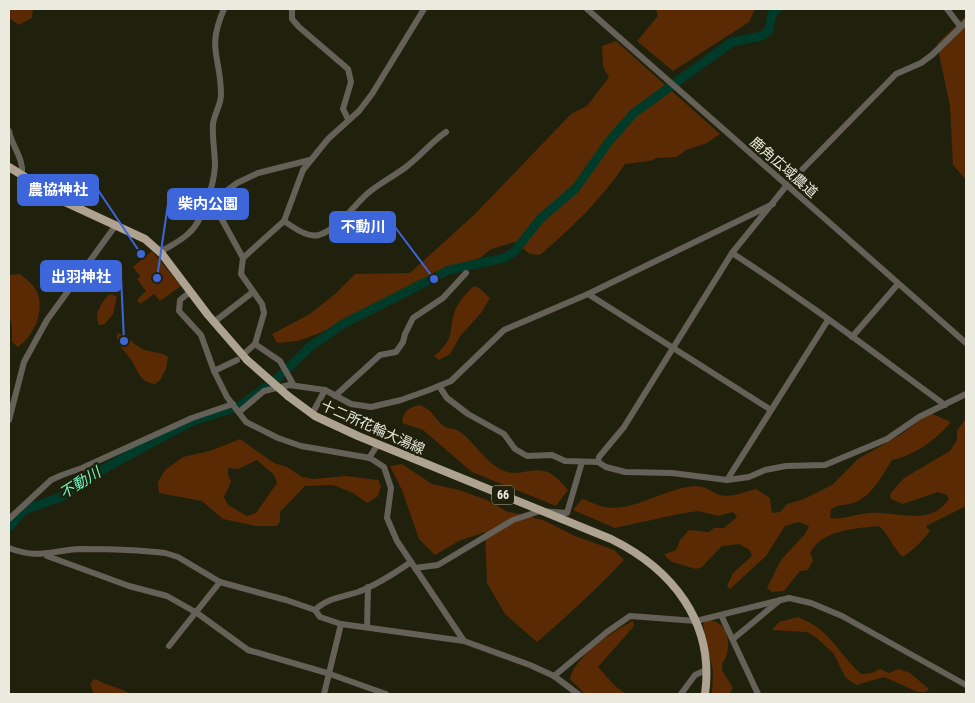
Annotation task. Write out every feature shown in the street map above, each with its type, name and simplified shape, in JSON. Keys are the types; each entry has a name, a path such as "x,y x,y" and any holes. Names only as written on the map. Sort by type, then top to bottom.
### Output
{"main road":[{"name":"十二所花輪大湯線","path":"9,167 65,202 145,239 160,252 214,322 288,396 312,414 378,444 611,538 644,557 678,589 696,621 706,670 705,694"}],"street":[{"path":"160,252 189,234 211,198 215,167 213,125 221,94 214,40 217,25 224,9"},
{"path":"292,9 292,18 299,27 348,69 351,82 344,109 348,119"},
{"path":"247,356 255,344 264,313 262,304 241,274 244,258 284,221 304,170 310,160 372,94 424,9"},
{"name":"鹿角広域農道","path":"587,9 966,343"},
{"path":"598,462 599,457 624,427 732,253 787,185 896,74 932,55 963,24 947,9"},
{"path":"9,131 10,139 24,164 22,175"},
{"path":"284,221 310,235 318,235 326,231 347,217 368,193 406,167 434,140 446,132"},
{"path":"211,198 258,173 310,160"},
{"path":"211,198 244,258"},
{"path":"9,519 51,480 192,418 236,408 264,391 294,384 325,390 351,404 371,407 401,400 439,386 450,381 504,330 588,294 773,204"},
{"path":"9,420 24,362 28,354 47,320 116,226"},
{"path":"732,253 796,294 852,338 945,405"},
{"path":"335,396 380,355 396,352 403,342 413,318 443,298 466,273"},
{"path":"852,338 898,284"},
{"path":"190,292 180,300 179,310 203,339 214,371 246,422 301,446 368,458 384,467 390,488 387,518 397,541 464,641"},
{"path":"214,322 253,292"},
{"path":"588,294 771,410"},
{"path":"727,480 828,320"},
{"path":"255,344 276,356 294,384"},
{"path":"214,371 237,360"},
{"path":"439,386 447,398 468,414 504,434 515,449 527,456 552,455 565,461 598,462 606,467 625,472 672,473 727,480 749,477 766,470 786,466 825,465 887,439 919,417 966,394"},
{"path":"312,414 325,390"},
{"path":"368,458 378,444"},
{"path":"415,568 438,565 513,520 543,511 567,513 582,462"},
{"path":"9,548 28,554 46,555 79,549 165,553 178,557 220,582 315,610 320,617 341,624 464,641 530,664 554,676 578,694"},
{"path":"46,555 128,586 168,596 248,650 327,673 386,694"},
{"path":"315,610 322,603 368,587 411,562"},
{"path":"169,646 197,614 220,582"},
{"path":"367,627 368,587"},
{"path":"554,676 607,632 630,616 696,621 789,598 826,608 966,685"},
{"path":"733,640 781,599"},
{"path":"721,615 758,694"},
{"path":"324,694 327,673 341,624"},
{"path":"681,694 696,675 706,670"}],"shaded area":[{"path":"9,9 33,9 32,18 19,25 9,18"},
{"path":"656,9 755,9 749,22 673,71 637,41 658,16"},
{"path":"966,16 966,180 953,165 950,106 937,44"},
{"path":"616,41 720,134 707,143 686,150 677,157 657,158 650,161 625,164 586,212 540,255 530,254 515,242 491,249 480,258 451,268 320,333 298,341 277,343 272,334 310,314 335,294 355,274 410,273 475,214 571,114 587,106 609,77 603,67 602,46"},
{"path":"83,177 96,179 99,183 98,195 94,198 85,197 80,199 75,195"},
{"path":"152,251 181,286 160,301 154,294 140,304 137,300 146,291 137,279 140,276 133,267"},
{"path":"20,274 31,283 37,292 40,310 33,331 18,347 12,342 12,326 9,315 9,275"},
{"path":"474,286 490,298 481,313 461,335 450,354 439,360 434,356 449,339 456,308"},
{"path":"112,294 117,297 113,314 105,324 99,325 97,316 99,309 108,295"},
{"path":"117,333 141,348 168,357 166,369 160,380 155,384 149,383 139,374 132,361 122,349"},
{"path":"420,405 428,409 445,427 456,429 463,434 488,460 500,469 517,473 540,470 558,479 568,490 556,506 472,472 423,430 402,423 407,410"},
{"path":"930,413 951,422 939,435 917,451 892,460 871,491 853,503 831,509 830,518 869,513 914,516 931,513 939,509 949,499 947,495 938,492 903,504 891,499 890,494 904,478 950,451 957,440 957,431 966,418 966,506 926,526 930,531 918,545 903,557 879,526 831,535 816,545 810,553 813,560 808,570 800,571 784,591 772,592 767,588 781,560 805,534 809,526 799,522 785,526 766,556 730,589 727,586 733,573 752,556 750,550 739,544 722,546 702,567 696,569 672,562 665,554 676,550 680,540 689,530 709,532 714,528 724,528 737,517 733,512 718,516 698,511 615,528 573,510 582,499 604,507 615,508 694,486 703,487 725,496 756,489 770,498 772,513 780,512 787,504 804,499 832,485 858,459 900,435"},
{"path":"240,439 274,463 287,467 302,477 313,479 346,476 378,480 381,486 378,496 367,503 353,493 333,485 305,486 280,512 280,522 277,526 256,526 223,519 202,501 159,493 158,482 165,470 183,457 210,451","holes":["257,460 274,475 277,483 256,513 247,516 228,505 224,497 231,482 228,468 238,469"]},
{"path":"402,464 432,484 459,490 487,500 506,511 543,520 575,536 614,550 624,560 582,602 537,642 505,614 487,583 485,532 459,541 435,555 419,539 402,490 390,466"},
{"path":"798,617 826,635 861,674 872,673 880,669 889,673 899,669 910,673 929,689 926,692 918,692 884,677 856,685 845,677 834,654 818,639 807,632 772,630 779,622"},
{"path":"708,620 721,625 727,637 728,651 722,664 722,670 733,688 729,694 712,694 713,671 703,626 704,622"},
{"path":"633,621 634,626 598,667 615,686 626,694 585,694 570,679 573,671 586,654 605,638"},
{"path":"95,679 131,694 94,694 90,683"}],"waterway":[{"name":"不動川","path":"9,527 24,510 61,497 98,472 175,430 193,421 240,406 277,379 311,346 343,324 449,270 504,258 514,252 540,219 576,188 610,140 634,113 732,42 762,36 769,30 772,14 777,9"}],"place":[{"name":"農協神社","path":"141,254"},
{"name":"柴内公園","path":"157,278"},
{"name":"不動川","path":"434,279"},
{"name":"出羽神社","path":"124,341"}]}
